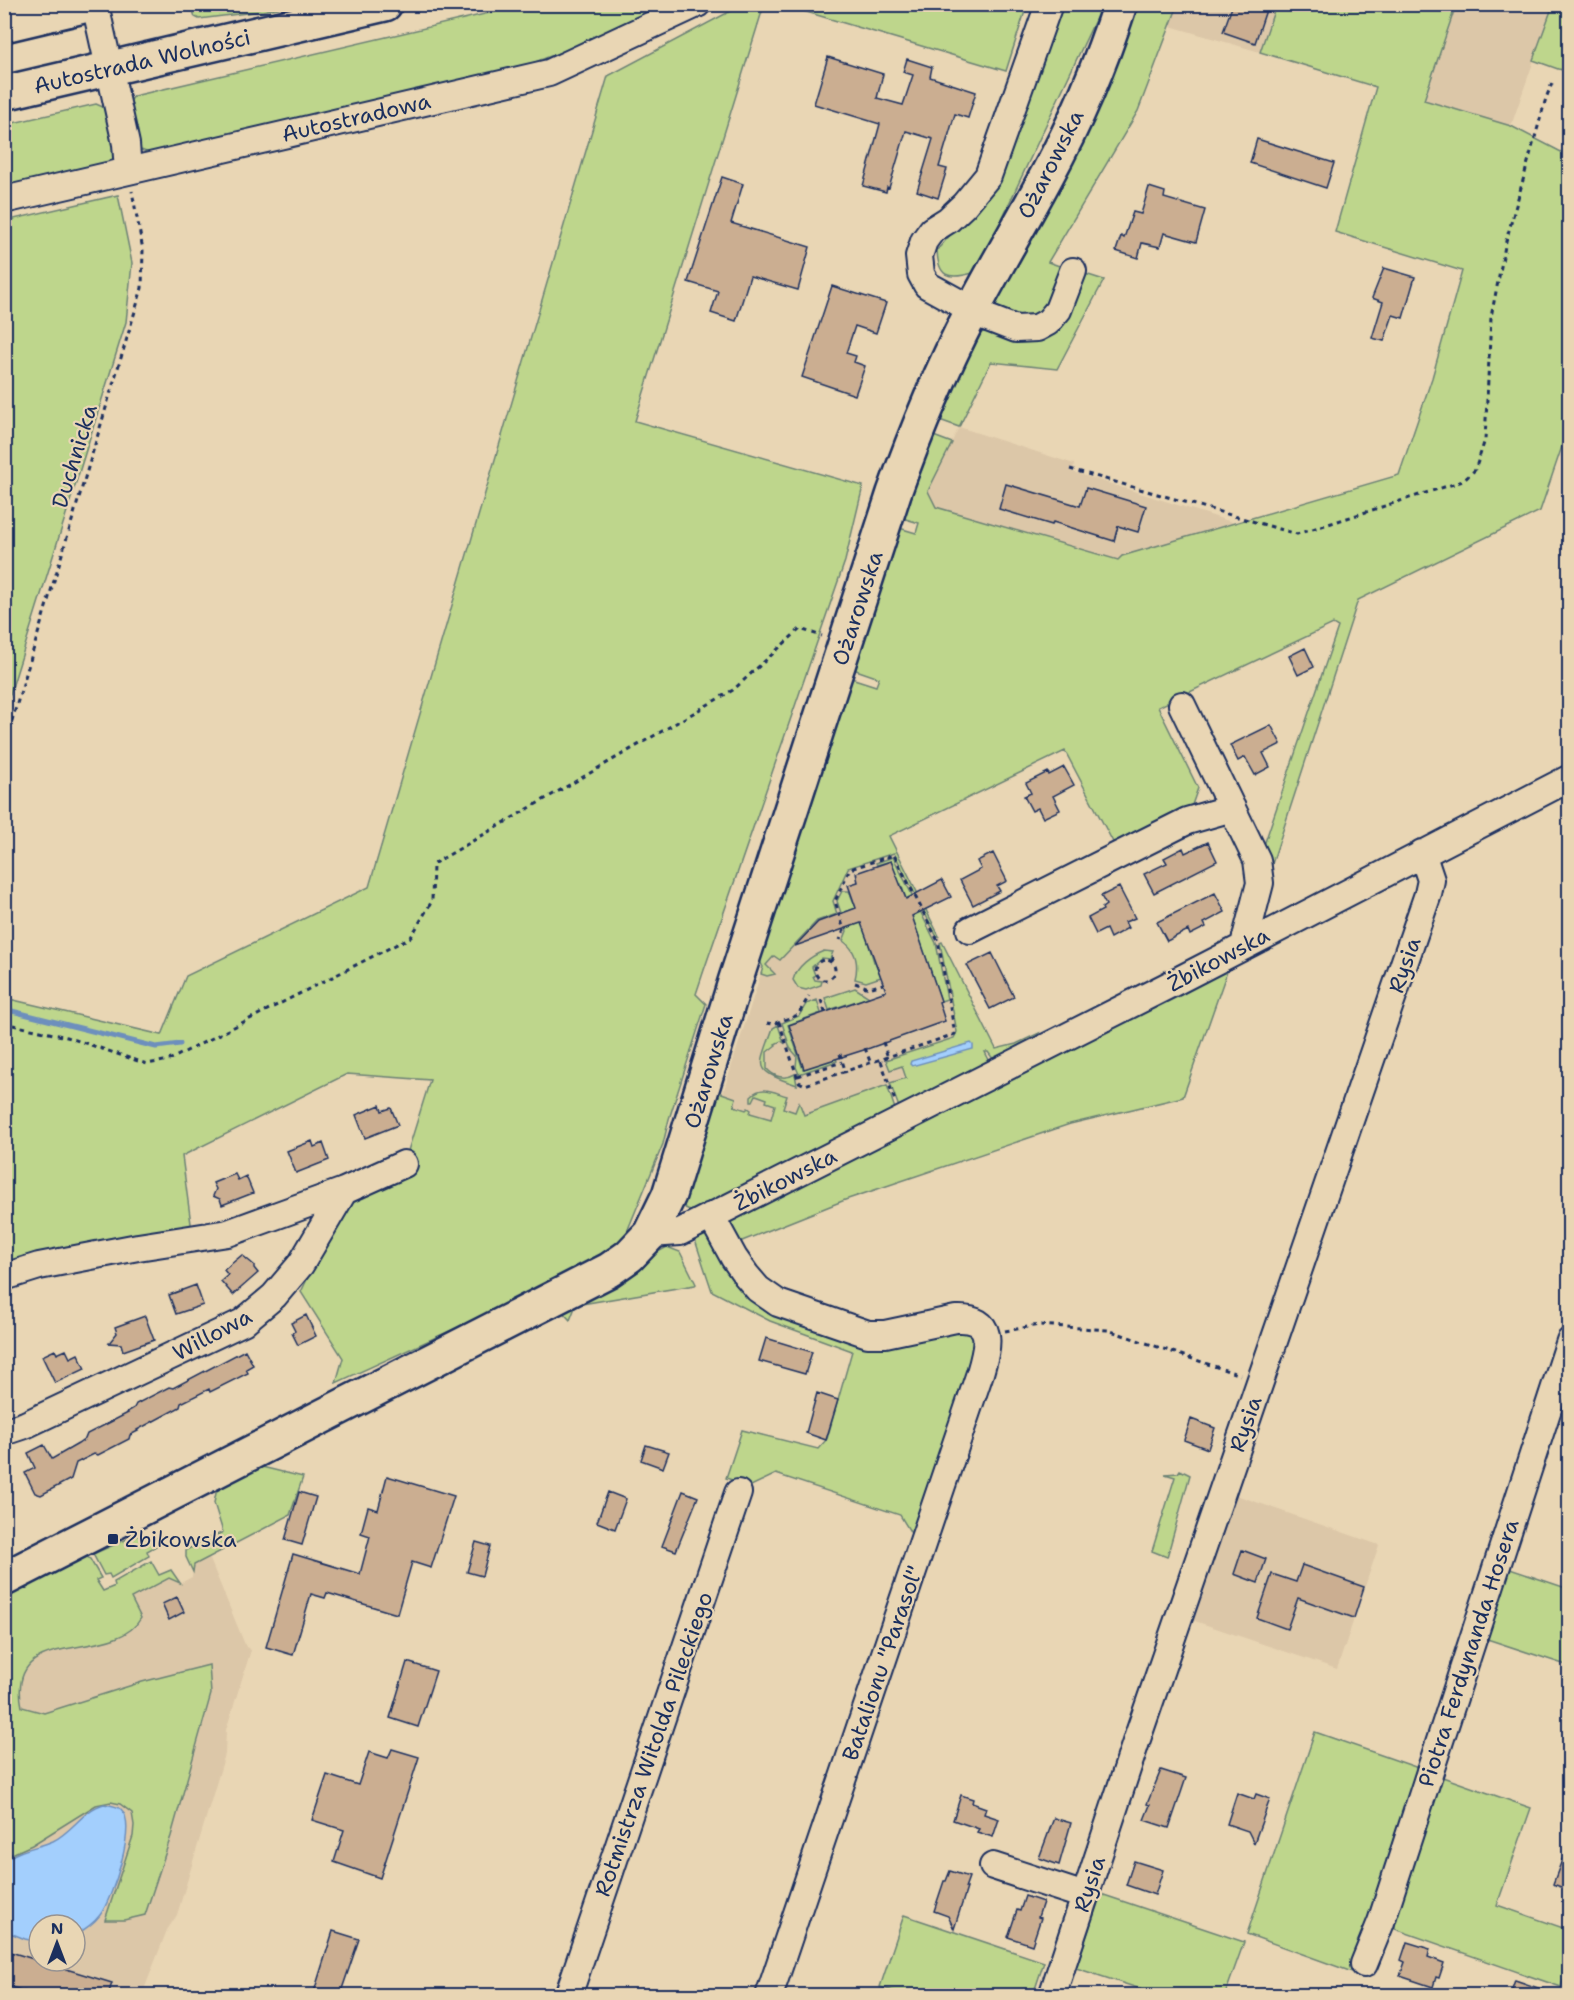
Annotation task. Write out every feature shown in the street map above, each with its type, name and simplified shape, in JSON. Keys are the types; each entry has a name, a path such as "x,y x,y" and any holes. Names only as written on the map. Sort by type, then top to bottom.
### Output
{"main road":[{"path":"4,25 94,4"},
{"name":"Autostrada Wolności","path":"4,93 385,4"},
{"name":"Ożarowska","path":"650,1234 669,1196 845,643 894,493 920,422 972,310 1048,174 1097,67 1120,4"},
{"path":"4,1579 609,1270 629,1256 650,1234"}],"street":[{"path":"94,4 126,144 128,170"},
{"name":"Autostradowa","path":"4,200 549,73 697,4"},
{"path":"1049,4 988,176 948,220 932,230 924,241 919,256 921,274 927,285 972,310 1016,329 1037,328 1048,322 1058,310 1073,271"},
{"path":"1182,705 1257,860 1260,883 1270,901 1291,920"},
{"name":"Żbikowska","path":"650,1234 680,1233 1569,778"},
{"path":"970,930 1186,821 1232,808"},
{"name":"Rysia","path":"1052,1995 1259,1381 1431,887 1422,853"},
{"path":"1244,945 1260,883"},
{"path":"4,1277 39,1266 228,1233 344,1191 404,1164"},
{"name":"Willowa","path":"4,1432 25,1425 243,1323 274,1296 301,1264 344,1191"},
{"path":"711,1216 746,1275 758,1289 778,1303 868,1334 885,1334 969,1318 985,1330"},
{"name":"Batalionu \"Parasol\"","path":"769,1995 980,1373 987,1345 985,1330"},
{"name":"Piotra Ferdynanda Hosera","path":"1364,1964 1380,1922 1569,1341"},
{"name":"Rotmistrza Witolda Pileckiego","path":"568,1995 738,1493"},
{"path":"993,1866 1085,1896"}],"path":[{"path":"1070,469 1297,534 1463,481 1475,470 1485,440 1491,317 1506,241 1546,98 1553,81"},
{"name":"Duchnicka","path":"5,746 142,288 143,250 128,170"},
{"path":"4,1023 67,1037 147,1064 169,1060 411,937 432,901 433,864 733,690 800,629 845,643"},
{"path":"779,1022 800,1083 808,1085 952,1036 955,1031 938,941 894,855 850,869 835,901 844,930 840,940"},
{"path":"831,961 835,952"},
{"path":"820,961 831,961 836,974 824,981 817,975 815,967 820,961"},
{"path":"855,983 869,988 884,984"},
{"path":"767,1023 773,1024 798,1015 809,996"},
{"path":"821,1000 826,1016"},
{"path":"883,1042 888,1058"},
{"path":"865,1048 871,1064"},
{"path":"840,1054 846,1072"},
{"path":"880,1061 889,1084"},
{"path":"798,1076 842,1062"},
{"path":"985,1330 1006,1331 1039,1325 1108,1330 1259,1381"}],"shaded area":[{"path":"1178,5 1276,5 1260,52 1170,26"},
{"path":"1456,5 1553,5 1511,126 1424,100"},
{"path":"959,427 1074,464 1073,472 1235,523 1123,556 1118,561 935,507 928,491"},
{"path":"888,836 996,1049 887,1085 782,1124 740,1121 723,1093 763,967 854,853"},
{"path":"1236,1495 1379,1545 1337,1669 1192,1620"},
{"path":"209,1557 246,1647 251,1650 226,1730 225,1754 177,1915 167,1930 142,1995 5,1996 5,1662 169,1578 181,1583 192,1577 194,1565"}],"green space":[{"path":"201,5 292,5 199,19 195,17 193,11"},
{"path":"523,5 678,5 512,71 152,154 138,149 125,108 134,96"},
{"path":"742,5 764,5 635,421 863,486 845,561 696,994 706,1004 663,1144 624,1239 561,1280 336,1383 343,1358 301,1292 345,1200 407,1154 430,1080 347,1074 182,1156 192,1231 100,1240 5,1266 5,998 162,1035 186,976 369,887 608,76"},
{"path":"783,5 1027,5 1006,71"},
{"path":"1060,5 1102,5 993,238 973,273 957,276 946,274 940,266 937,250 981,200"},
{"path":"1137,5 1178,5 1138,111 1048,262 1068,269 1052,306 1025,322 999,310 995,301 1105,90"},
{"path":"1276,5 1456,5 1424,100 1511,126 1569,156 1569,426 1540,511 1358,600 1270,870 1264,845 1338,627 1333,624 1158,707 1198,788 1192,805 1114,844 1065,751 889,836 939,936 937,937 894,853 848,868 833,901 837,914 817,921 780,960 774,956 766,965 775,974 767,976 761,974 763,967 759,959 851,678 876,686 879,678 853,669 899,528 916,533 919,523 902,518 931,435 952,443 928,491 936,507 1118,560 1122,556 1399,475 1432,378 1462,271 1335,232 1376,87 1260,52"},
{"path":"1553,5 1569,5 1569,71 1533,60"},
{"path":"96,104 112,111 116,157 98,167 5,194 4,125"},
{"path":"118,195 132,263 126,322 5,710 5,221"},
{"path":"1079,272 1104,280 1057,369 991,362 959,427 937,419 977,333 986,332 1019,338"},
{"path":"893,857 936,943 947,999 941,1001 891,861 877,865 876,863"},
{"path":"842,891 849,891 881,977 866,982 855,979 857,968 855,957 851,948 843,941 847,931 837,901"},
{"path":"942,942 996,1049 1016,1044 1039,1033 1035,1041 996,1063 988,1052 985,1052 991,1064 900,1110 890,1083 906,1078 902,1066 890,1070 886,1060 954,1038 957,1032 940,943"},
{"path":"824,951 833,952 830,959 822,958 812,967 815,980 822,981 821,985 806,990 798,988 793,980 798,970 814,956"},
{"path":"1229,966 1183,1097 1070,1124 845,1200 737,1243 731,1233 731,1221"},
{"path":"855,988 869,997 829,1010 825,998"},
{"path":"817,1000 821,1013 788,1025 803,1069 836,1058 837,1061 799,1074 796,1067 797,1056 790,1048 782,1023 799,1016 806,1004"},
{"path":"778,1025 784,1043 781,1041 775,1044 767,1052 767,1069 780,1077 795,1074 797,1085 772,1076 763,1066 773,1028"},
{"path":"887,1085 896,1112 705,1208 689,1210 681,1203 713,1090 736,1098 734,1106 746,1110 748,1108 751,1110 750,1113 771,1119 775,1105 756,1095 751,1101 751,1096 755,1093 768,1090 787,1096 783,1108 795,1112 799,1102 804,1115"},
{"path":"708,1230 746,1284 871,1341 968,1326 980,1342 912,1535 900,1515 776,1474 751,1486 726,1478 742,1430 818,1449 827,1439 852,1351 770,1321 712,1291 696,1243 697,1235"},
{"path":"667,1247 680,1252 695,1285 576,1305 570,1320 558,1307"},
{"path":"262,1467 303,1477 290,1515 194,1565 193,1572 186,1557 186,1550 223,1532 214,1503 217,1488 231,1479"},
{"path":"1180,1470 1190,1475 1167,1557 1152,1551 1175,1477 1165,1474 1178,1473"},
{"path":"140,1535 158,1545 147,1551 149,1556 111,1578 109,1574 104,1575 93,1554"},
{"path":"83,1554 90,1559 101,1578 96,1580 103,1591 115,1586 114,1582 151,1561 159,1575 171,1570 180,1583 169,1578 131,1598 141,1618 127,1632 109,1640 45,1655 30,1664 21,1681 22,1707 44,1713 142,1682 209,1665 211,1694 171,1836 145,1915 124,1920 105,1920 133,1836 132,1813 120,1804 111,1802 96,1805 32,1845 5,1857 5,1594"},
{"path":"1501,1566 1569,1589 1569,1666 1478,1636"},
{"path":"1315,1732 1424,1770 1355,1973 1247,1934"},
{"path":"1434,1774 1531,1808 1497,1905 1569,1930 1569,1960 1561,1987 1395,1929 1395,1895"},
{"path":"1101,1894 1244,1942 1225,1995 1159,1995 1076,1968"},
{"path":"904,1915 1044,1962 1033,1995 906,1995 880,1987"}],"water":[{"path":"971,1043 973,1049 912,1066 910,1064 911,1061"},
{"path":"104,1804 121,1809 127,1830 116,1879 100,1915 87,1927 87,1913 27,1913 27,1939 5,1931 5,1861 22,1851 60,1837 97,1807"}],"building":[{"path":"1233,4 1268,4 1255,43 1223,32"},
{"path":"828,57 883,74 877,98 903,105 913,75 903,72 907,59 932,67 930,77 976,92 968,118 955,114 939,167 947,169 938,198 917,191 933,139 906,131 886,192 863,186 880,124 814,104"},
{"path":"1257,139 1334,163 1326,188 1250,163"},
{"path":"722,177 743,184 731,223 810,247 798,290 750,276 736,321 711,313 718,291 688,282"},
{"path":"1149,187 1165,192 1164,198 1205,210 1196,242 1164,233 1160,247 1142,243 1138,258 1116,251 1121,236 1124,238 1133,212 1141,214"},
{"path":"1384,268 1415,277 1403,318 1393,315 1384,341 1372,338 1383,302 1372,298"},
{"path":"832,286 886,303 876,333 855,326 846,353 856,356 854,362 865,366 855,395 802,377"},
{"path":"1006,484 1080,506 1086,488 1146,506 1138,532 1118,526 1114,541 1053,522 1052,525 999,509"},
{"path":"1305,648 1314,667 1298,675 1289,656"},
{"path":"1271,725 1281,744 1263,753 1270,767 1255,775 1245,757 1238,761 1230,745"},
{"path":"1064,767 1074,785 1053,796 1060,810 1043,818 1038,808 1032,811 1024,796 1031,793 1026,783"},
{"path":"1208,842 1217,861 1154,893 1144,874 1167,863 1164,858 1183,848 1185,853"},
{"path":"993,853 1007,881 997,886 1000,891 973,905 960,880 981,869 977,861"},
{"path":"891,861 906,899 942,880 951,897 912,916 941,1001 939,1002 945,1021 804,1069 789,1025 886,991 861,923 795,946 818,922 856,908 848,885 858,882 856,873"},
{"path":"1119,887 1135,918 1125,922 1128,928 1110,938 1106,929 1096,934 1088,918 1103,910 1102,908 1106,905 1101,896"},
{"path":"1215,893 1225,912 1204,923 1206,927 1190,935 1188,930 1167,941 1157,922"},
{"path":"992,953 1014,997 990,1009 967,965"},
{"path":"380,1105 382,1111 391,1108 398,1125 365,1138 356,1115"},
{"path":"312,1141 314,1147 323,1143 329,1160 296,1173 287,1151"},
{"path":"235,1174 238,1180 246,1176 253,1193 222,1205 220,1199 213,1196 216,1189 213,1183"},
{"path":"242,1255 254,1265 258,1273 233,1295 221,1281 228,1275 224,1270"},
{"path":"196,1285 203,1305 176,1314 169,1295"},
{"path":"306,1315 316,1336 298,1345 292,1333 295,1331 291,1323"},
{"path":"145,1316 154,1340 123,1351 121,1344 109,1343 117,1333 115,1327"},
{"path":"766,1338 812,1352 805,1374 759,1361"},
{"path":"55,1350 57,1354 66,1350 70,1358 78,1354 85,1369 55,1383 42,1356"},
{"path":"245,1350 253,1365 246,1369 248,1373 210,1392 209,1389 181,1403 180,1407 137,1430 130,1435 129,1439 76,1463 71,1479 41,1495 35,1493 25,1473 35,1468 28,1453 44,1445 52,1459 85,1439 87,1434 128,1413 136,1404 169,1387 173,1388"},
{"path":"817,1393 838,1400 826,1440 806,1433"},
{"path":"1191,1419 1215,1428 1208,1449 1184,1440"},
{"path":"646,1445 669,1452 663,1468 641,1460"},
{"path":"387,1476 454,1496 431,1568 412,1562 397,1614 327,1593 325,1598 311,1594 293,1655 266,1647 293,1554 360,1574 370,1536 361,1533 368,1507 378,1510"},
{"path":"683,1491 698,1497 676,1551 662,1546"},
{"path":"299,1492 316,1497 302,1545 285,1540"},
{"path":"608,1492 626,1499 615,1529 597,1522"},
{"path":"476,1542 490,1546 482,1576 467,1572"},
{"path":"1242,1550 1266,1559 1258,1583 1234,1574"},
{"path":"1302,1565 1364,1587 1354,1618 1298,1598 1287,1629 1257,1618 1272,1574 1296,1582"},
{"path":"177,1597 184,1612 169,1620 162,1604"},
{"path":"407,1662 436,1671 418,1727 390,1718"},
{"path":"392,1749 419,1757 380,1878 334,1862 344,1830 312,1820 327,1775 358,1785 369,1752 388,1758"},
{"path":"1161,1770 1186,1778 1169,1828 1144,1820 1150,1805 1147,1804"},
{"path":"1237,1793 1254,1799 1256,1794 1270,1799 1254,1843 1248,1831 1227,1824"},
{"path":"961,1795 973,1799 972,1803 986,1808 984,1814 999,1819 993,1837 977,1832 979,1829 953,1820"},
{"path":"1054,1818 1071,1823 1059,1865 1039,1858"},
{"path":"1569,1844 1569,1890 1553,1884"},
{"path":"1134,1861 1163,1870 1155,1895 1126,1885"},
{"path":"950,1871 969,1877 954,1929 948,1916 934,1911 944,1881"},
{"path":"1025,1896 1043,1902 1038,1917 1041,1918 1032,1945 1008,1937 1017,1910 1020,1911"},
{"path":"333,1931 359,1939 340,1995 313,1995"},
{"path":"1407,1942 1430,1949 1428,1957 1444,1963 1433,1987 1400,1976 1405,1962 1401,1960"},
{"path":"4,1950 27,1957 27,1973 79,1973 112,1983 108,1995 38,1995 4,1985"},
{"path":"1515,1980 1553,1993 1553,1995 1510,1995"}],"waterway":[{"path":"4,1009 156,1047 180,1044"}],"place":[{"name":"Żbikowska","path":"113,1539"}]}
